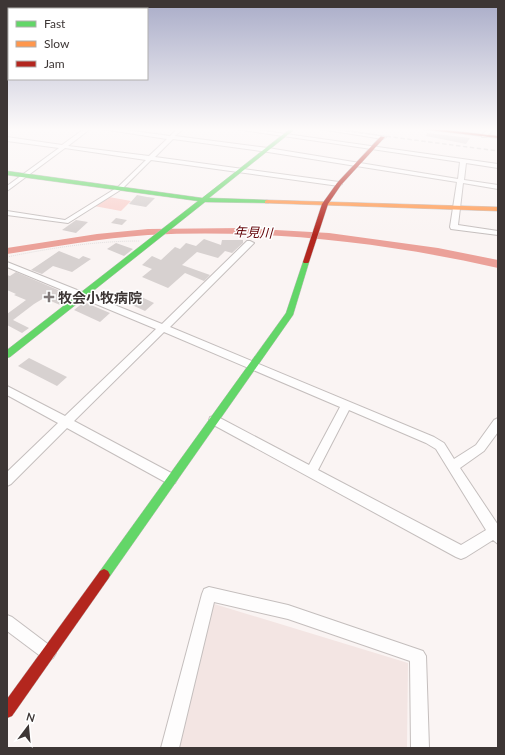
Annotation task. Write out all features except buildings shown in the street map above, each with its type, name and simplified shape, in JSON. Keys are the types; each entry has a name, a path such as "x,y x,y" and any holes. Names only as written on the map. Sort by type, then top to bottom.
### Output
{"street":[{"path":"7,188 40,164"},
{"path":"7,213 66,222 120,188 145,164"},
{"path":"190,164 340,184"},
{"path":"7,355 250,164"},
{"path":"7,710 290,313 325,204 358,164"},
{"path":"359,164 498,187"},
{"path":"463,164 454,227 498,234"},
{"path":"486,164 498,166"},
{"path":"7,173 205,200 498,209"},
{"path":"7,480 250,243"},
{"path":"7,264 85,295 430,440 440,446 496,535 461,552 214,420"},
{"path":"7,390 171,479"},
{"path":"311,472 346,405"},
{"path":"453,466 480,448 498,423"},
{"path":"170,748 209,594 288,612 418,656 420,748"},
{"path":"7,622 48,653"}],"path":[{"path":"7,257 101,242 153,240"}],"shaded area":[{"path":"109,197 131,201 121,211 94,206"},
{"path":"211,603 408,663 407,748 177,748"}],"waterway":[{"name":"年見川","path":"7,251 97,237 148,232 242,231 329,236 438,251 498,264"}],"traffic: fast":[{"path":"7,355 248,164"},
{"path":"7,173 205,200 267,202"},
{"path":"104,575 290,313 306,262"}],"traffic: slow":[{"path":"267,202 498,209"}],"traffic: jam":[{"path":"306,262 325,204 339,184 358,164"},
{"path":"7,711 104,575"}],"place":[{"name":"牧会小牧病院","path":"49,297"}]}
